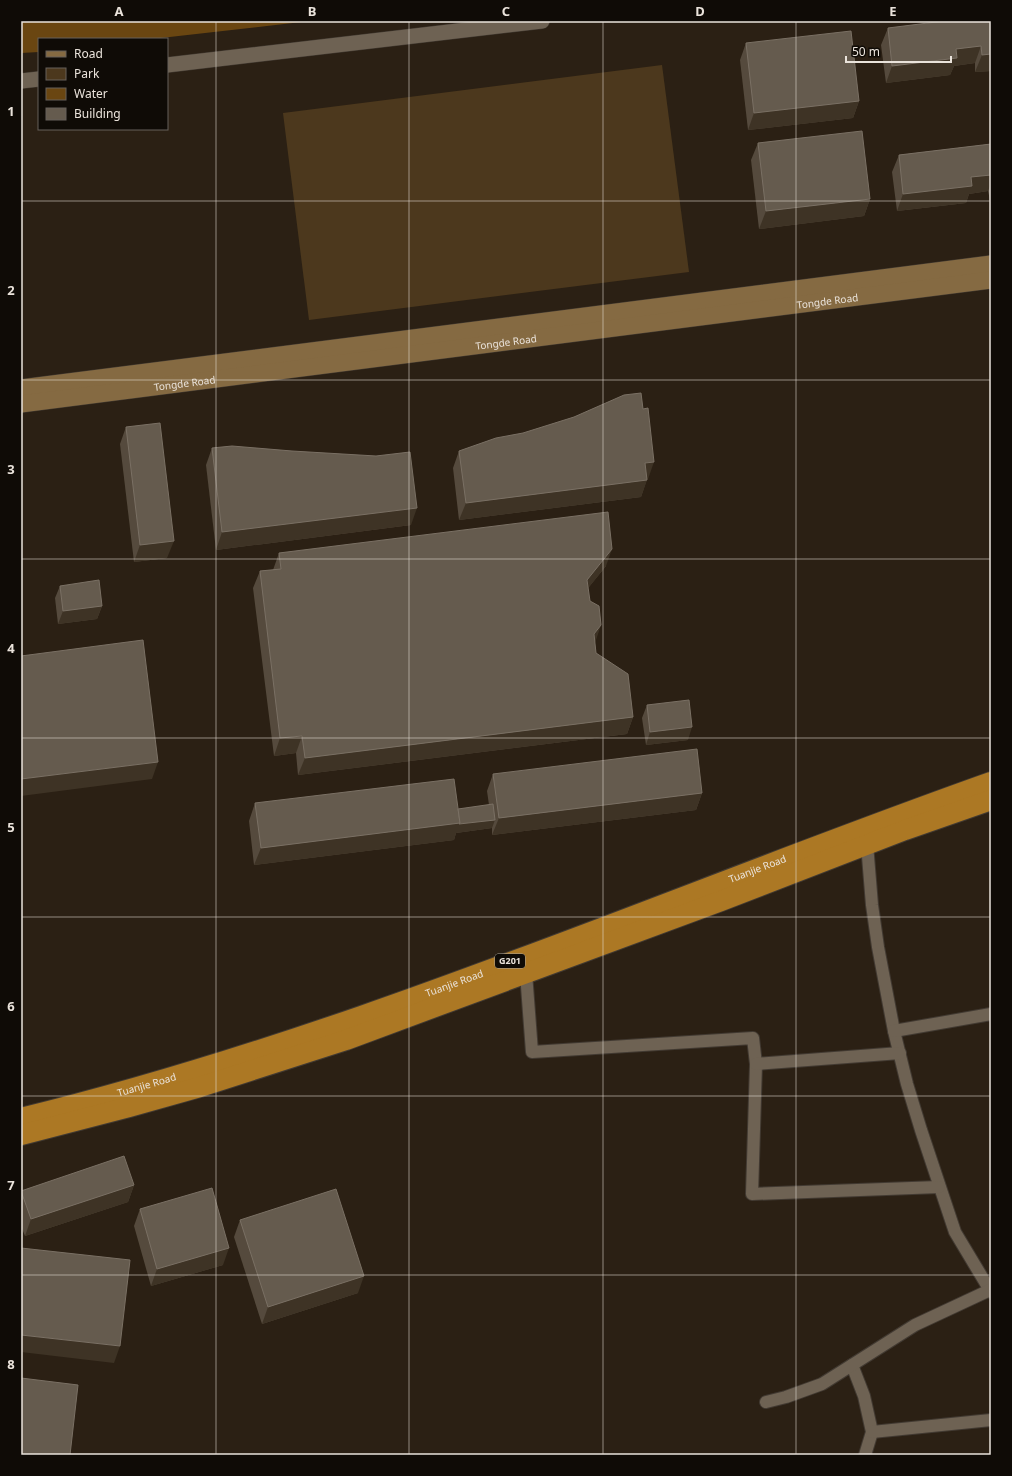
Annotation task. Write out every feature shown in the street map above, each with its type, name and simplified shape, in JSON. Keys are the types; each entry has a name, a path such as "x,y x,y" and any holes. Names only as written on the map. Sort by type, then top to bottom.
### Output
{"highway":[{"name":"Tuanjie Road","path":"21,1118 195,1071 340,1024 693,893 878,822 991,782"},
{"name":"Tuanjie Road","path":"21,1135 129,1107 273,1064 346,1040 867,844 991,800"}],"main road":[{"name":"Tongde Road","path":"21,388 991,264"},
{"name":"Tongde Road","path":"21,404 991,280"}],"street":[{"path":"168,65 542,21"},
{"path":"21,81 38,79"},
{"path":"766,1402 786,1397 822,1384 915,1325 990,1291 955,1232 921,1130 894,1031 878,947 867,844"},
{"path":"526,973 532,1052 753,1038 756,1064 752,1194 939,1187"},
{"path":"894,1031 991,1014"},
{"path":"756,1064 900,1053"},
{"path":"852,1364 864,1396 872,1432 865,1455"},
{"path":"872,1432 991,1420"}],"green space":[{"path":"662,65 689,272 309,320 283,113"}],"water":[{"path":"21,21 310,21 161,38 38,38 38,52 21,53"}],"building":[{"path":"944,21 991,21 991,54 982,55 981,46 956,49 957,58 892,66 888,28"},
{"path":"851,31 859,101 754,113 746,43"},
{"path":"862,131 870,199 766,211 758,143"},
{"path":"991,144 991,175 971,177 972,186 903,194 899,155"},
{"path":"641,393 643,409 648,408 654,462 645,463 647,480 466,503 459,451 496,438 523,433 574,417 624,395"},
{"path":"160,423 174,541 140,545 126,427"},
{"path":"232,446 376,456 410,452 417,508 222,532 212,448"},
{"path":"608,512 612,549 587,580 590,601 599,606 601,625 594,634 596,653 628,674 633,717 305,758 302,736 280,738 260,571 281,569 279,553"},
{"path":"99,580 102,606 63,611 60,586"},
{"path":"143,640 158,762 21,779 21,656"},
{"path":"689,700 692,727 650,732 647,705"},
{"path":"697,749 702,793 499,818 493,774"},
{"path":"454,779 460,823 261,848 255,803"},
{"path":"493,804 495,820 459,824 458,809"},
{"path":"124,1156 134,1185 31,1219 21,1191"},
{"path":"212,1188 229,1248 157,1269 140,1209"},
{"path":"336,1189 364,1276 268,1307 240,1220"},
{"path":"21,1248 130,1260 120,1346 21,1335"},
{"path":"21,1378 78,1385 70,1455 21,1455"}]}
